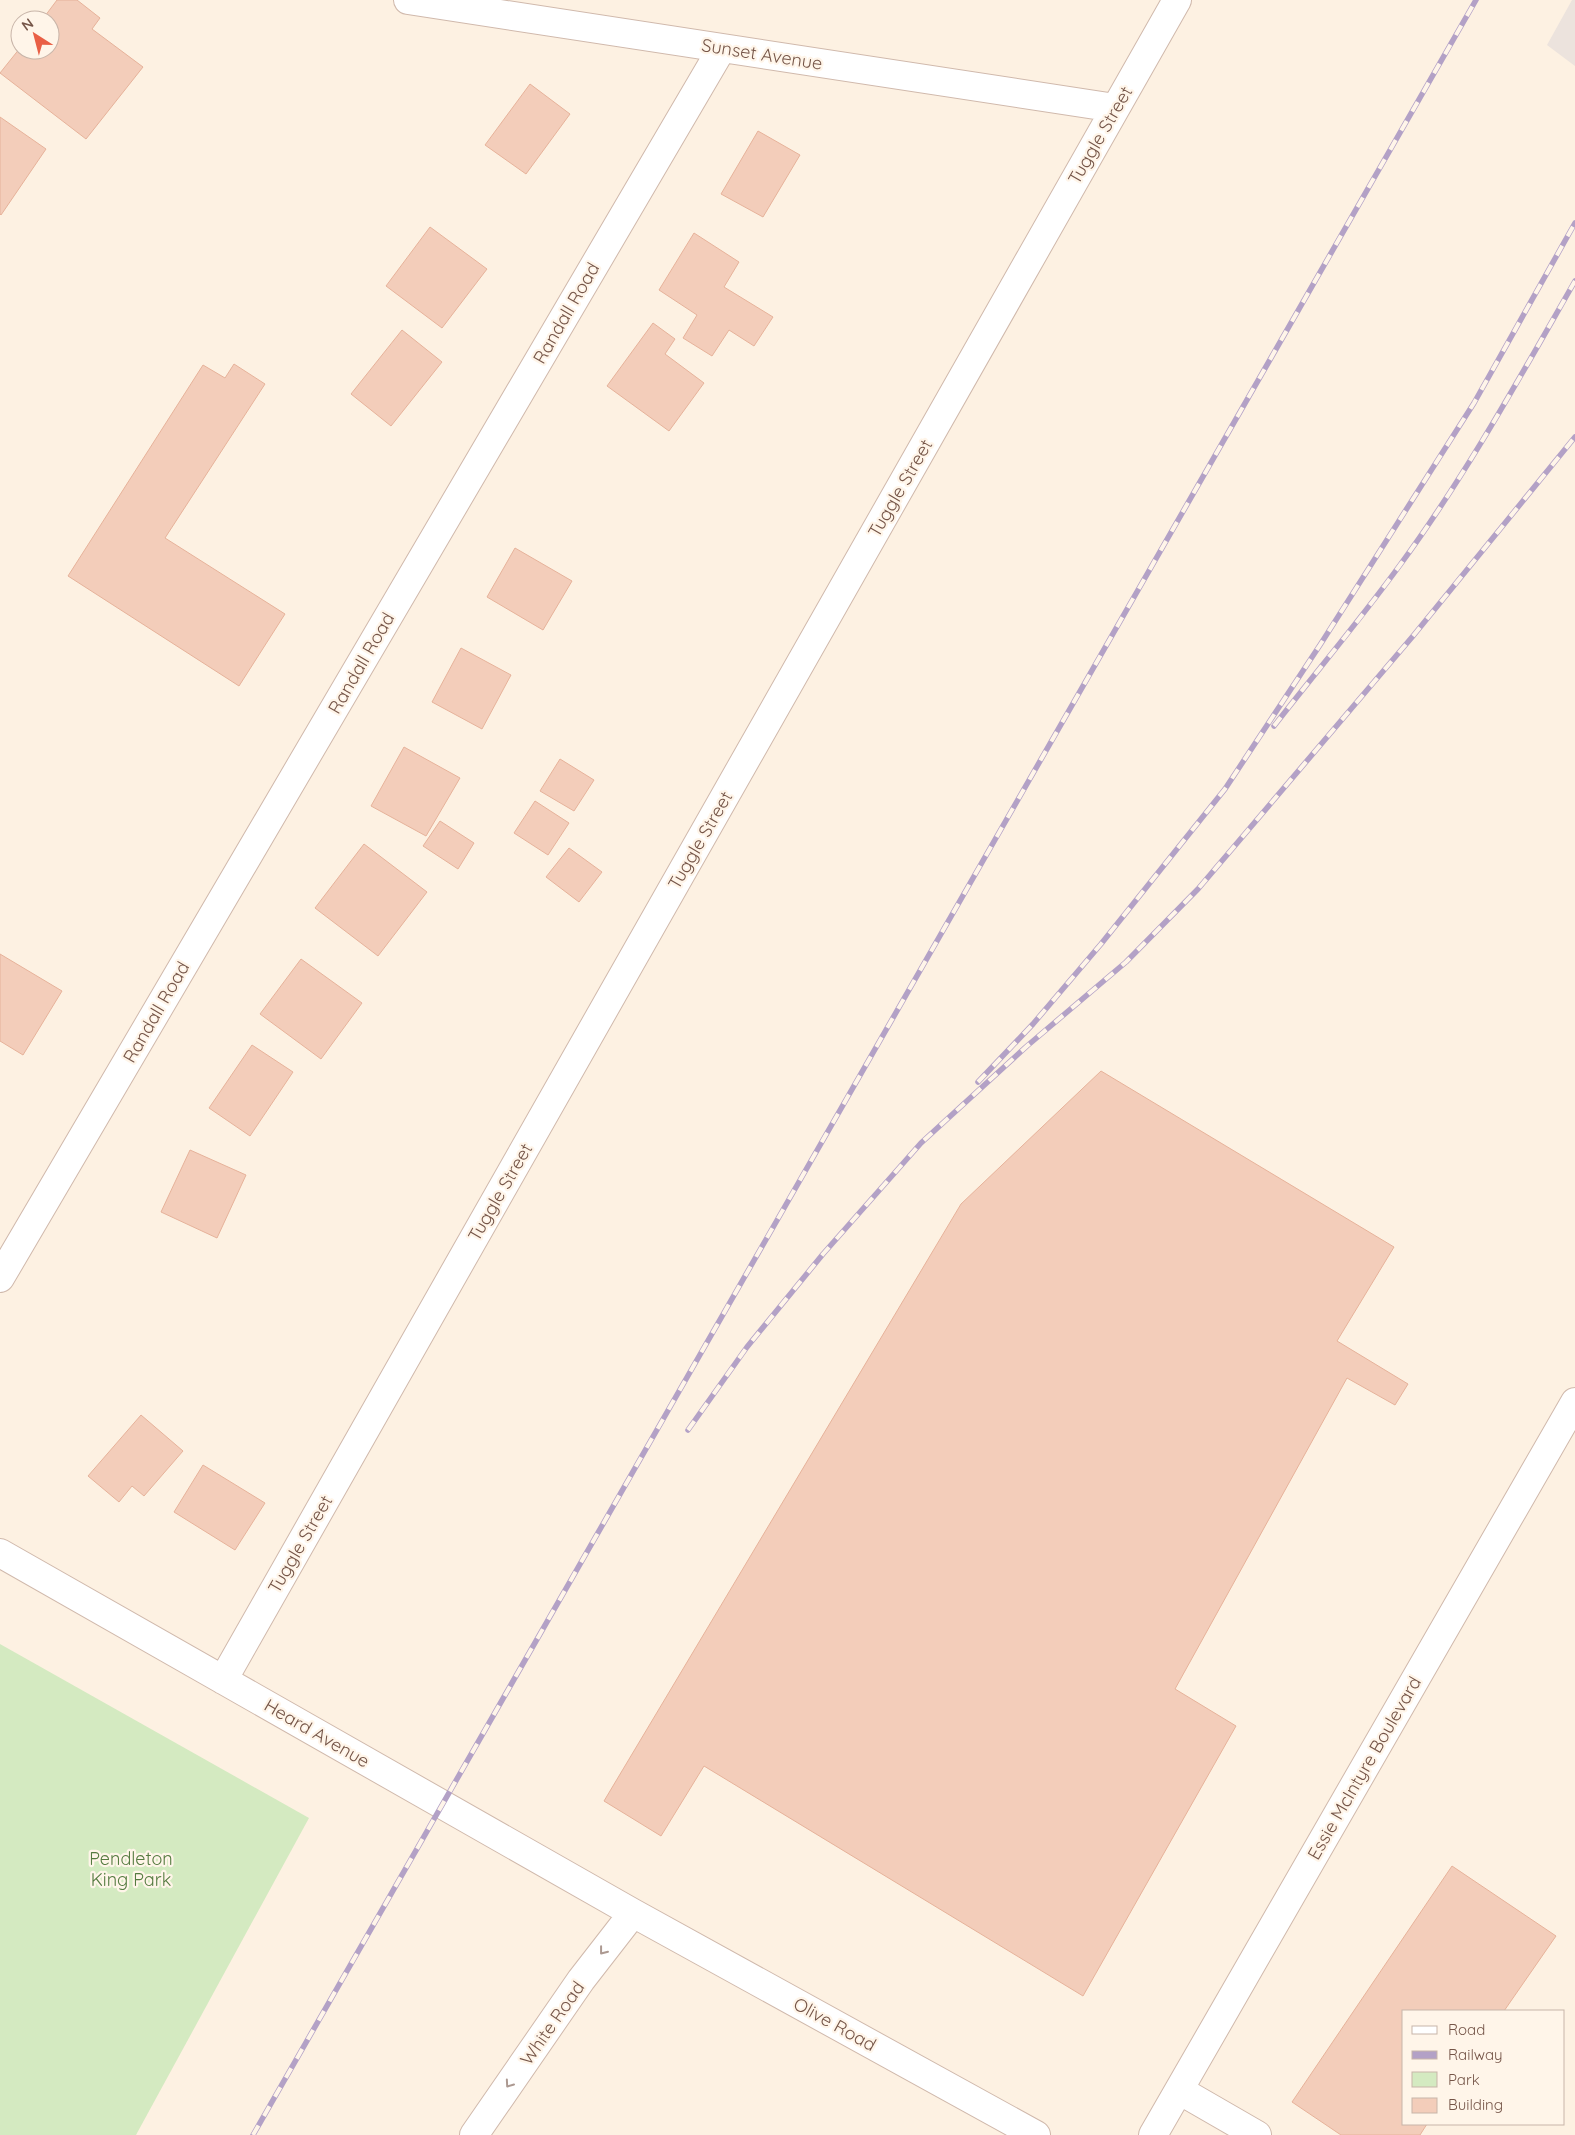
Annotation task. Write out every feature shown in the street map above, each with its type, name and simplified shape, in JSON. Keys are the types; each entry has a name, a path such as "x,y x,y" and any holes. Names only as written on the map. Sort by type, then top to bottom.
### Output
{"street":[{"name":"Sunset Avenue","path":"408,0 1115,108"},
{"name":"Tuggle Street","path":"223,1680 1177,0"},
{"name":"Randall Road","path":"0,1278 722,48"},
{"name":"Essie McIntyre Boulevard","path":"1153,2135 1575,1402"},
{"name":"Heard Avenue","path":"0,1553 633,1913"},
{"name":"White Road","path":"474,2135 581,1980 633,1913"},
{"name":"Olive Road","path":"633,1913 1036,2135"},
{"path":"1179,2090 1257,2135"}],"shaded area":[{"path":"1572,0 1575,0 1575,66 1547,45"}],"green space":[{"name":"Pendleton King Park","path":"0,1644 309,1818 136,2135 0,2135"}],"building":[{"path":"57,0 77,0 100,18 92,29 143,67 86,139 0,73 10,60 60,60 60,10 50,10"},
{"path":"530,84 570,114 526,174 485,145"},
{"path":"0,117 46,149 1,215 0,214"},
{"path":"758,131 800,155 763,217 721,194"},
{"path":"430,227 487,269 442,328 386,286"},
{"path":"694,233 739,262 724,287 773,317 754,346 729,330 712,356 683,338 697,315 659,290"},
{"path":"653,323 675,339 665,354 704,383 669,431 607,386"},
{"path":"402,330 442,362 391,426 351,394"},
{"path":"234,364 265,384 165,538 285,614 239,686 68,576 203,365 225,378"},
{"path":"515,548 572,581 543,630 487,597"},
{"path":"461,648 511,675 482,729 432,702"},
{"path":"404,747 460,778 426,836 371,806"},
{"path":"560,759 594,780 574,811 540,791"},
{"path":"535,801 569,823 548,855 514,833"},
{"path":"440,821 474,843 458,869 423,846"},
{"path":"364,844 427,892 378,956 315,908"},
{"path":"569,848 602,872 579,902 546,877"},
{"path":"0,954 62,991 23,1055 0,1041"},
{"path":"301,959 362,1003 321,1059 260,1014"},
{"path":"252,1045 293,1072 250,1136 209,1108"},
{"path":"1101,1071 1394,1247 1337,1341 1408,1384 1395,1405 1347,1378 1175,1689 1236,1726 1083,1996 704,1766 661,1836 604,1801 961,1204"},
{"path":"190,1150 246,1175 217,1238 161,1212"},
{"path":"141,1415 183,1451 144,1496 132,1486 119,1502 88,1476"},
{"path":"203,1465 265,1503 235,1550 174,1512"},
{"path":"1452,1866 1556,1936 1505,2010 1402,2010 1402,2125 1426,2125 1420,2135 1341,2135 1292,2102"}],"railway":[{"path":"253,2135 1476,0"},
{"path":"978,1082 1033,1024 1101,944 1225,789 1320,645 1474,403 1575,223"},
{"path":"1274,726 1369,606 1424,531 1492,425 1575,281"},
{"path":"688,1430 747,1347 823,1254 921,1143 1027,1046 1126,962 1198,889 1413,636 1575,437"}]}
